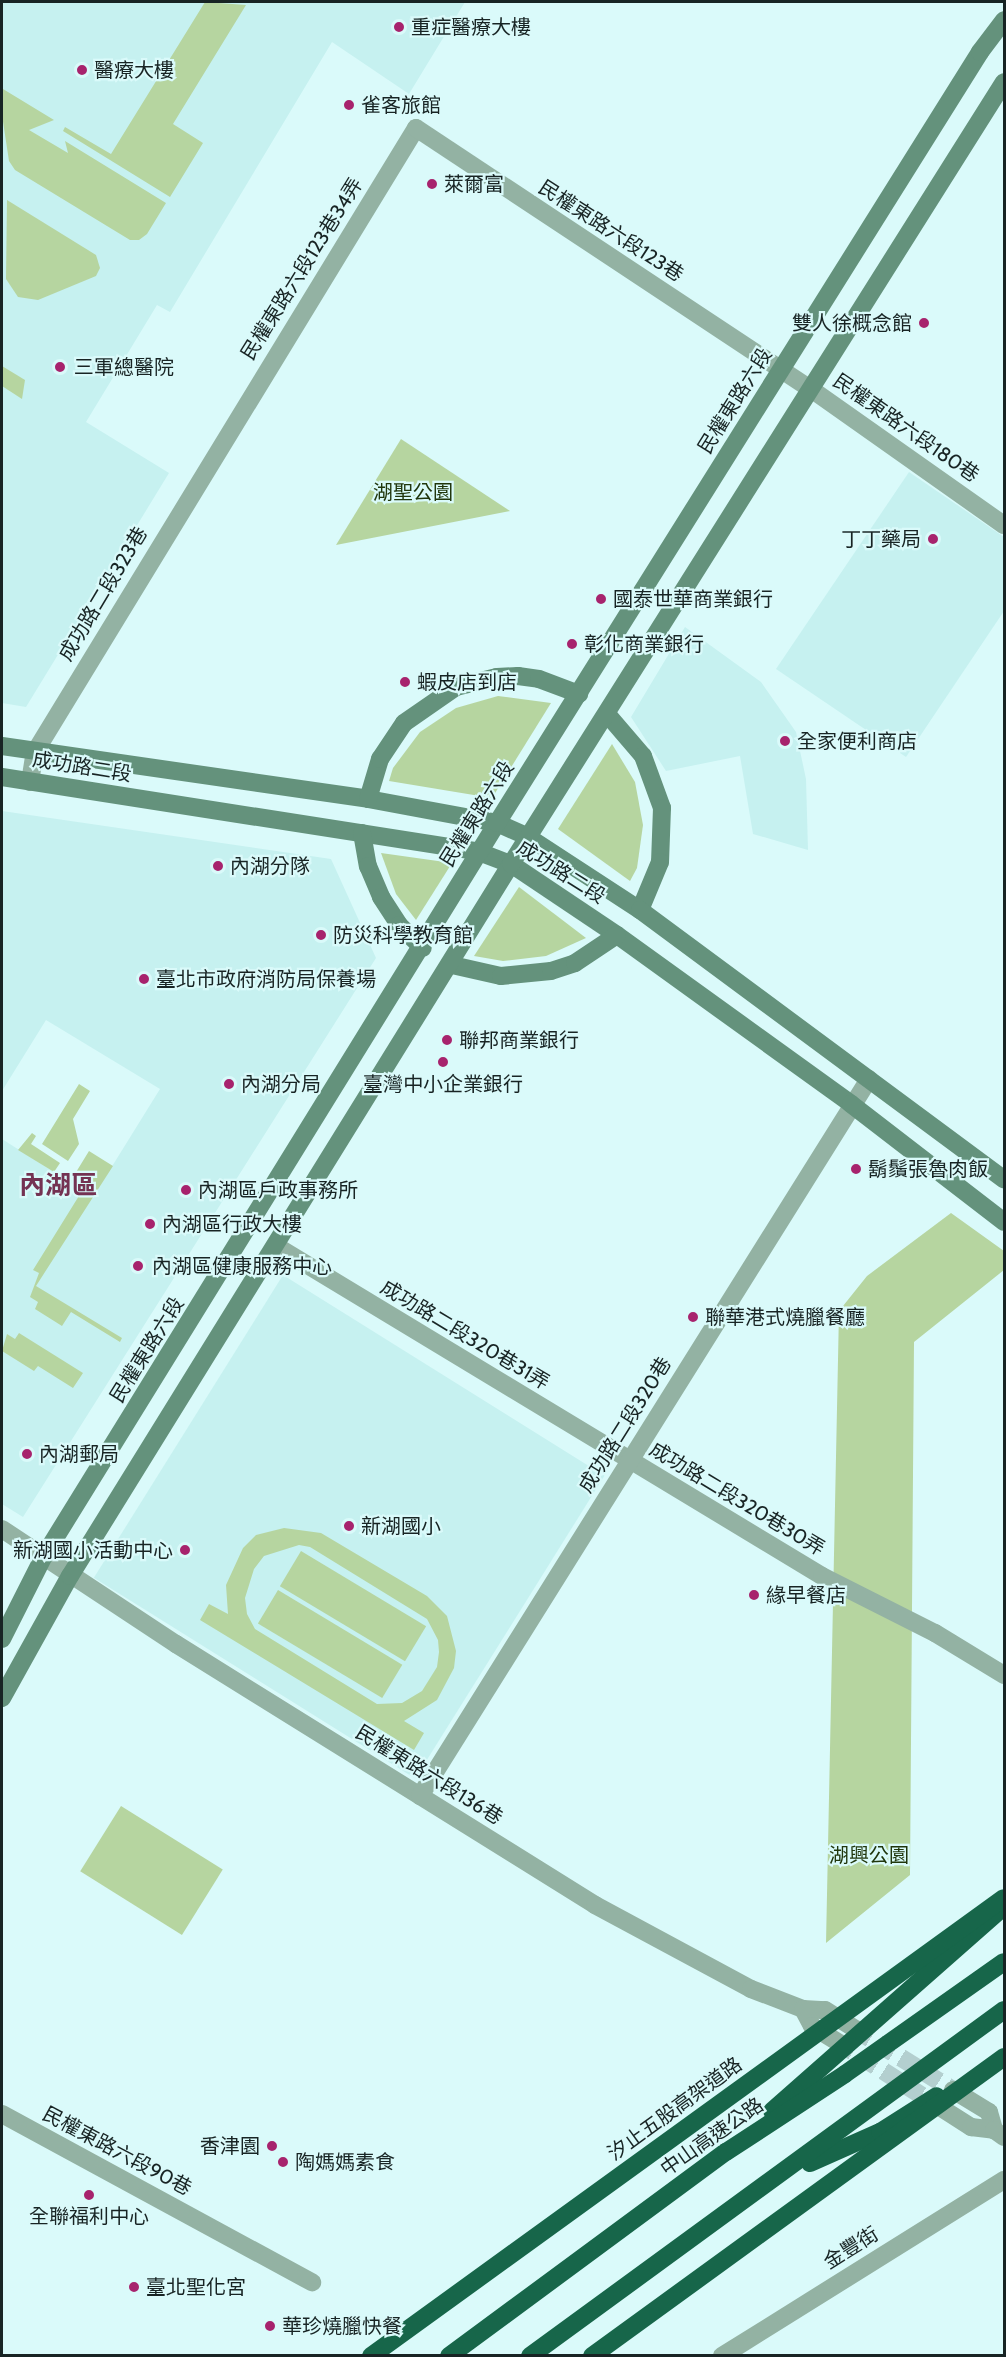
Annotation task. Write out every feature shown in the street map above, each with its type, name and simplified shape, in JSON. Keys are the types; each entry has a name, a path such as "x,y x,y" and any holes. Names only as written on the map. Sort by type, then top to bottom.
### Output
{"highway":[{"name":"汐止五股高架道路","path":"371,2355 1005,1898"},
{"path":"726,2152 1005,1905"},
{"name":"中山高速公路","path":"449,2355 726,2152 1005,1962"},
{"path":"530,2355 781,2175 1005,2010"},
{"path":"781,2175 880,2132 1005,2056"},
{"path":"592,2355 1005,2056"}],"main road":[{"name":"民權東路六段","path":"2,1639 44,1556 423,948 479,852 980,52 1005,20"},
{"path":"2,1698 70,1576 452,965 528,837 1005,82"},
{"path":"368,799 380,759 404,723 456,687 497,677 518,676 539,679 579,694"},
{"path":"607,714 643,756 662,808 660,862 640,909"},
{"name":"成功路二段","path":"2,746 368,799 497,823 528,837 640,909 1005,1179"},
{"name":"成功路二段","path":"2,777 479,852 512,864 617,935 851,1104 1005,1222"},
{"path":"362,833 368,866 381,897 399,925 423,948"},
{"path":"452,965 501,976 551,971 583,958 617,935"}],"street":[{"name":"民權東路六段123巷","path":"416,128 782,370"},
{"name":"民權東路六段123巷34弄","path":"226,434 416,128"},
{"name":"民權東路六段180巷","path":"782,370 1005,525"},
{"name":"成功路二段323巷","path":"30,782 35,752 226,434"},
{"name":"成功路二段320巷","path":"420,1796 868,1079"},
{"name":"成功路二段320巷31弄","path":"276,1246 629,1462"},
{"name":"成功路二段320巷30弄","path":"629,1462 822,1576 917,1624 1005,1675"},
{"name":"民權東路六段136巷","path":"2,1529 70,1576 595,1905 752,1989 804,2009 825,2010 855,2029"},
{"path":"804,2009 812,2026 838,2042"},
{"path":"954,2090 989,2112 999,2134"},
{"path":"934,2104 971,2127 999,2134"},
{"name":"民權東路六段90巷","path":"2,2114 96,2168 213,2225 312,2282"},
{"name":"金豐街","path":"722,2355 1005,2180"}],"shaded area":[{"name":"三軍總醫院","path":"2,2 465,2 409,94 332,42 170,312 157,305 86,422 169,473 26,707 2,703"},
{"path":"909,472 1004,537 1004,611 906,757 776,669"},
{"path":"685,627 761,682 796,732 806,779 808,850 753,834 740,756 666,771 631,717"},
{"path":"2,811 331,859 376,958 23,1517 2,1504 2,1139 93,1197 160,1089 46,1020 2,1091"},
{"name":"新湖國小","path":"283,1275 604,1476 415,1779 94,1578"}],"green space":[{"path":"205,2 246,5 173,124 203,143 170,197 63,131 65,127 111,154"},
{"path":"3,89 54,120 29,130 68,153 65,141 166,203 147,234 139,240 130,240 15,170 9,161 2,115"},
{"path":"7,200 96,255 100,268 96,276 38,300 18,297 6,279"},
{"path":"2,366 25,380 22,399 2,386"},
{"name":"湖聖公園","path":"401,439 510,511 336,545"},
{"path":"498,696 551,703 492,798 389,781 393,768 420,732 456,708"},
{"path":"612,744 635,782 643,825 637,868 630,881 558,829"},
{"path":"381,853 452,863 416,920 396,894"},
{"path":"519,887 586,938 546,956 503,961 474,956"},
{"path":"79,1084 90,1091 73,1119 79,1144 68,1161 42,1144"},
{"path":"32,1133 36,1136 31,1144 60,1163 54,1172 18,1150"},
{"path":"89,1151 113,1166 36,1286 122,1338 120,1342 71,1312 62,1326 35,1309 38,1302 30,1297 39,1273 33,1270 82,1191 70,1182"},
{"name":"湖興公園","path":"951,1213 1004,1251 1004,1270 914,1342 910,1875 826,1943 839,1311 867,1276"},
{"path":"19,1333 83,1373 73,1388 38,1366 34,1371 2,1351 7,1334 15,1339"},
{"path":"284,1528 321,1533 427,1596 447,1616 456,1651 454,1668 437,1700 404,1721 424,1733 414,1750 200,1620 209,1604 228,1614 226,1585 243,1548 256,1535","holes":["299,1545 310,1547 427,1619 438,1640 439,1652 437,1667 422,1691 402,1703 377,1704 255,1629 247,1614 245,1598 254,1569 264,1556"]},
{"path":"301,1551 426,1626 405,1661 280,1586"},
{"path":"278,1590 402,1665 382,1698 258,1623"},
{"path":"121,1806 223,1870 182,1935 80,1871"}],"tunnel":[{"path":"855,2029 953,2090"},
{"path":"838,2042 935,2104"}],"place":[{"name":"重症醫療大樓","path":"399,27"},
{"name":"醫療大樓","path":"82,70"},
{"name":"雀客旅館","path":"349,105"},
{"name":"萊爾富","path":"432,184"},
{"name":"雙人徐概念館","path":"924,323"},
{"name":"三軍總醫院","path":"60,367"},
{"name":"丁丁藥局","path":"933,539"},
{"name":"國泰世華商業銀行","path":"601,599"},
{"name":"彰化商業銀行","path":"572,644"},
{"name":"蝦皮店到店","path":"405,682"},
{"name":"全家便利商店","path":"785,741"},
{"name":"內湖分隊","path":"218,866"},
{"name":"防災科學教育館","path":"321,935"},
{"name":"臺北市政府消防局保養場","path":"144,979"},
{"name":"聯邦商業銀行","path":"447,1040"},
{"name":"臺灣中小企業銀行","path":"443,1062"},
{"name":"內湖分局","path":"229,1084"},
{"name":"鬍鬚張魯肉飯","path":"856,1169"},
{"name":"內湖區戶政事務所","path":"186,1190"},
{"name":"內湖區行政大樓","path":"150,1224"},
{"name":"內湖區健康服務中心","path":"138,1266"},
{"name":"聯華港式燒臘餐廳","path":"693,1317"},
{"name":"內湖郵局","path":"27,1454"},
{"name":"新湖國小","path":"349,1526"},
{"name":"新湖國小活動中心","path":"185,1550"},
{"name":"緣早餐店","path":"754,1595"},
{"name":"香津園","path":"272,2146"},
{"name":"陶媽媽素食","path":"283,2162"},
{"name":"全聯福利中心","path":"89,2195"},
{"name":"臺北聖化宮","path":"134,2287"},
{"name":"華珍燒臘快餐","path":"270,2326"}],"district":[{"name":"內湖區","path":"58,1186"}]}
